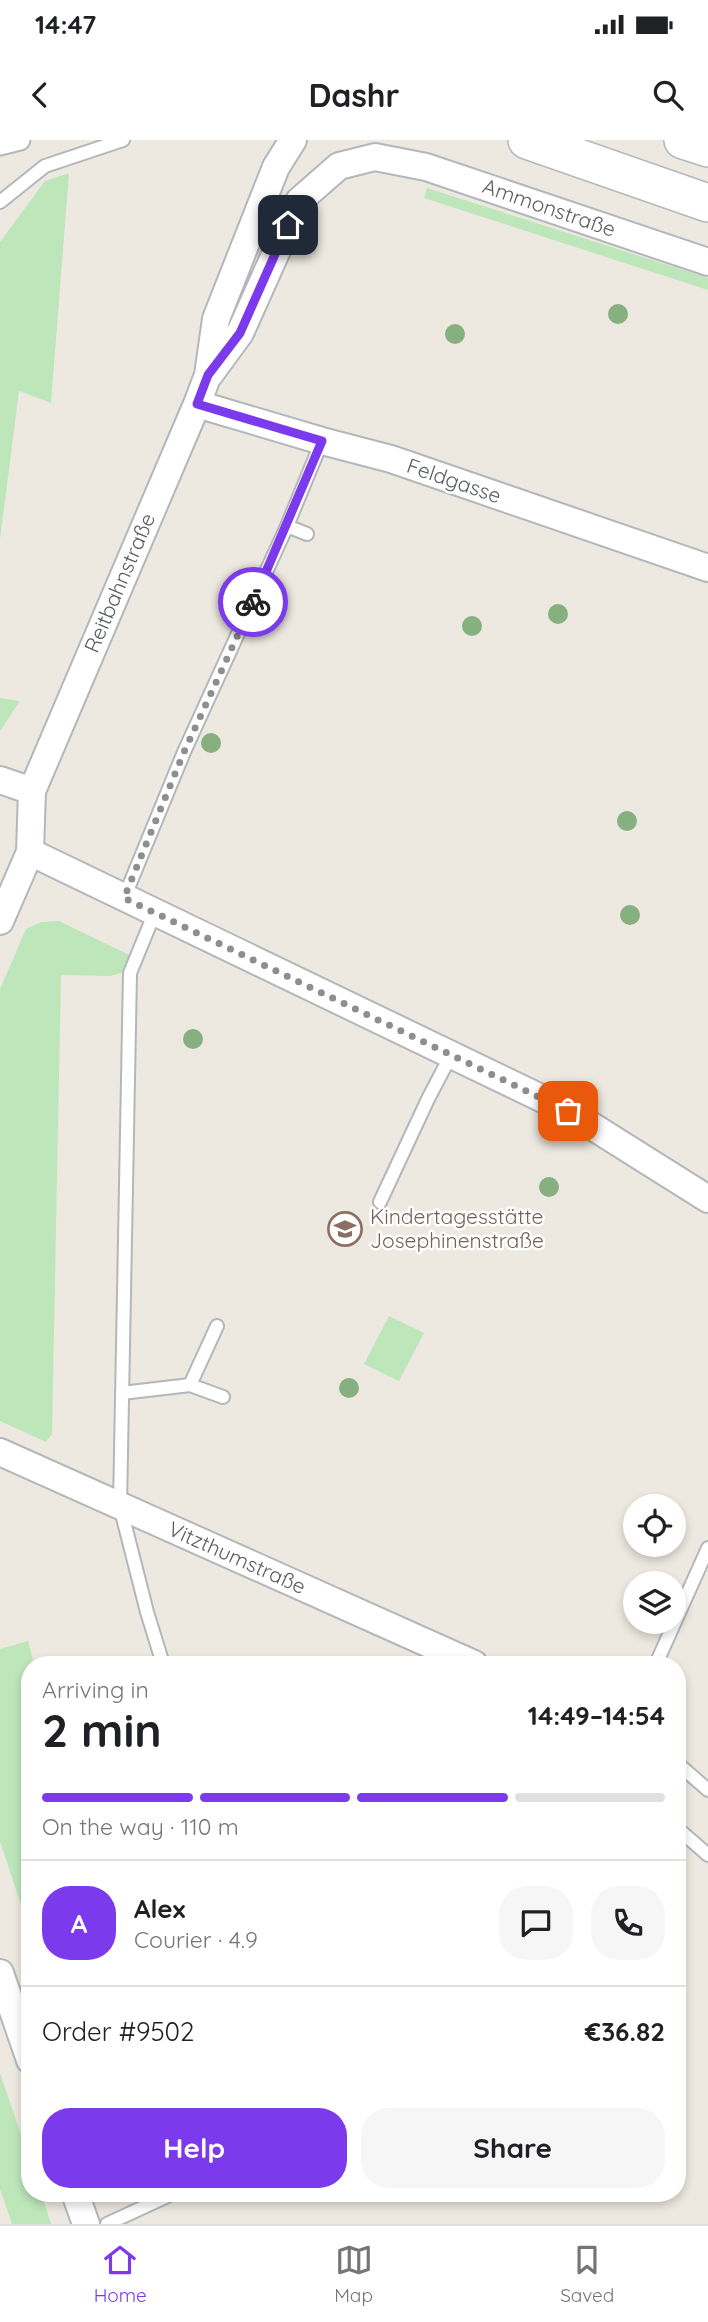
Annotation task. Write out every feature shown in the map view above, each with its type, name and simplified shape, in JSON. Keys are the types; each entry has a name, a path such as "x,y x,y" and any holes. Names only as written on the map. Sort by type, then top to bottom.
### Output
{"main road":[{"path":"527,140 708,203"},
{"path":"683,140 708,148"}],"street":[{"path":"0,145 20,140"},
{"name":"Reitbahnstraße","path":"0,921 30,852 32,791 197,404 208,375 216,319 275,167 293,140"},
{"name":"Ammonstraße","path":"400,140 426,167 708,262"},
{"name":"Reitbahnstraße","path":"208,375 240,333 299,201 339,166 375,157 426,167"},
{"name":"Feldgasse","path":"197,404 391,459 708,568"},
{"path":"0,780 32,791"},
{"path":"30,852 568,1111 708,1199"},
{"name":"Vitzthumstraße","path":"0,1452 435,1656"},
{"path":"0,1973 21,2034"},
{"path":"78,2202 86,2224"}],"lane":[{"path":"0,202 44,166 123,140"},
{"path":"124,898 184,752 287,526 322,441"},
{"path":"287,526 307,534"},
{"path":"155,912 130,972 120,1506 161,1656"},
{"path":"380,1202 451,1055"},
{"path":"190,1385 217,1326"},
{"path":"122,1393 190,1385 223,1397"},
{"path":"660,1656 708,1548"},
{"path":"686,1771 708,1790"},
{"path":"686,1836 708,1855"},
{"path":"107,2224 155,2202"}],"green space":[{"path":"69,173 51,403 19,391 0,539 0,242 45,181"},
{"path":"427,188 708,278 708,290 424,198"},
{"path":"0,698 20,701 0,731"},
{"path":"59,921 129,955 124,972 110,976 61,975 52,1434 46,1442 0,1421 0,989 26,929 41,922"},
{"path":"389,1316 424,1333 399,1381 364,1364"},
{"path":"28,1641 32,1656 21,1656 21,1905 0,1841 0,1649"},
{"path":"0,2073 21,2135 21,2202 44,2202 51,2224 12,2224 0,2189"}],"way so far":[{"path":"253,602 184,752 124,898 568,1111"}],"place":[{"name":"Kindertagesstätte Josephinenstraße","path":"345,1229"}],"route":[{"path":"253,602 322,441 197,404 208,375 240,333 288,225"}]}
